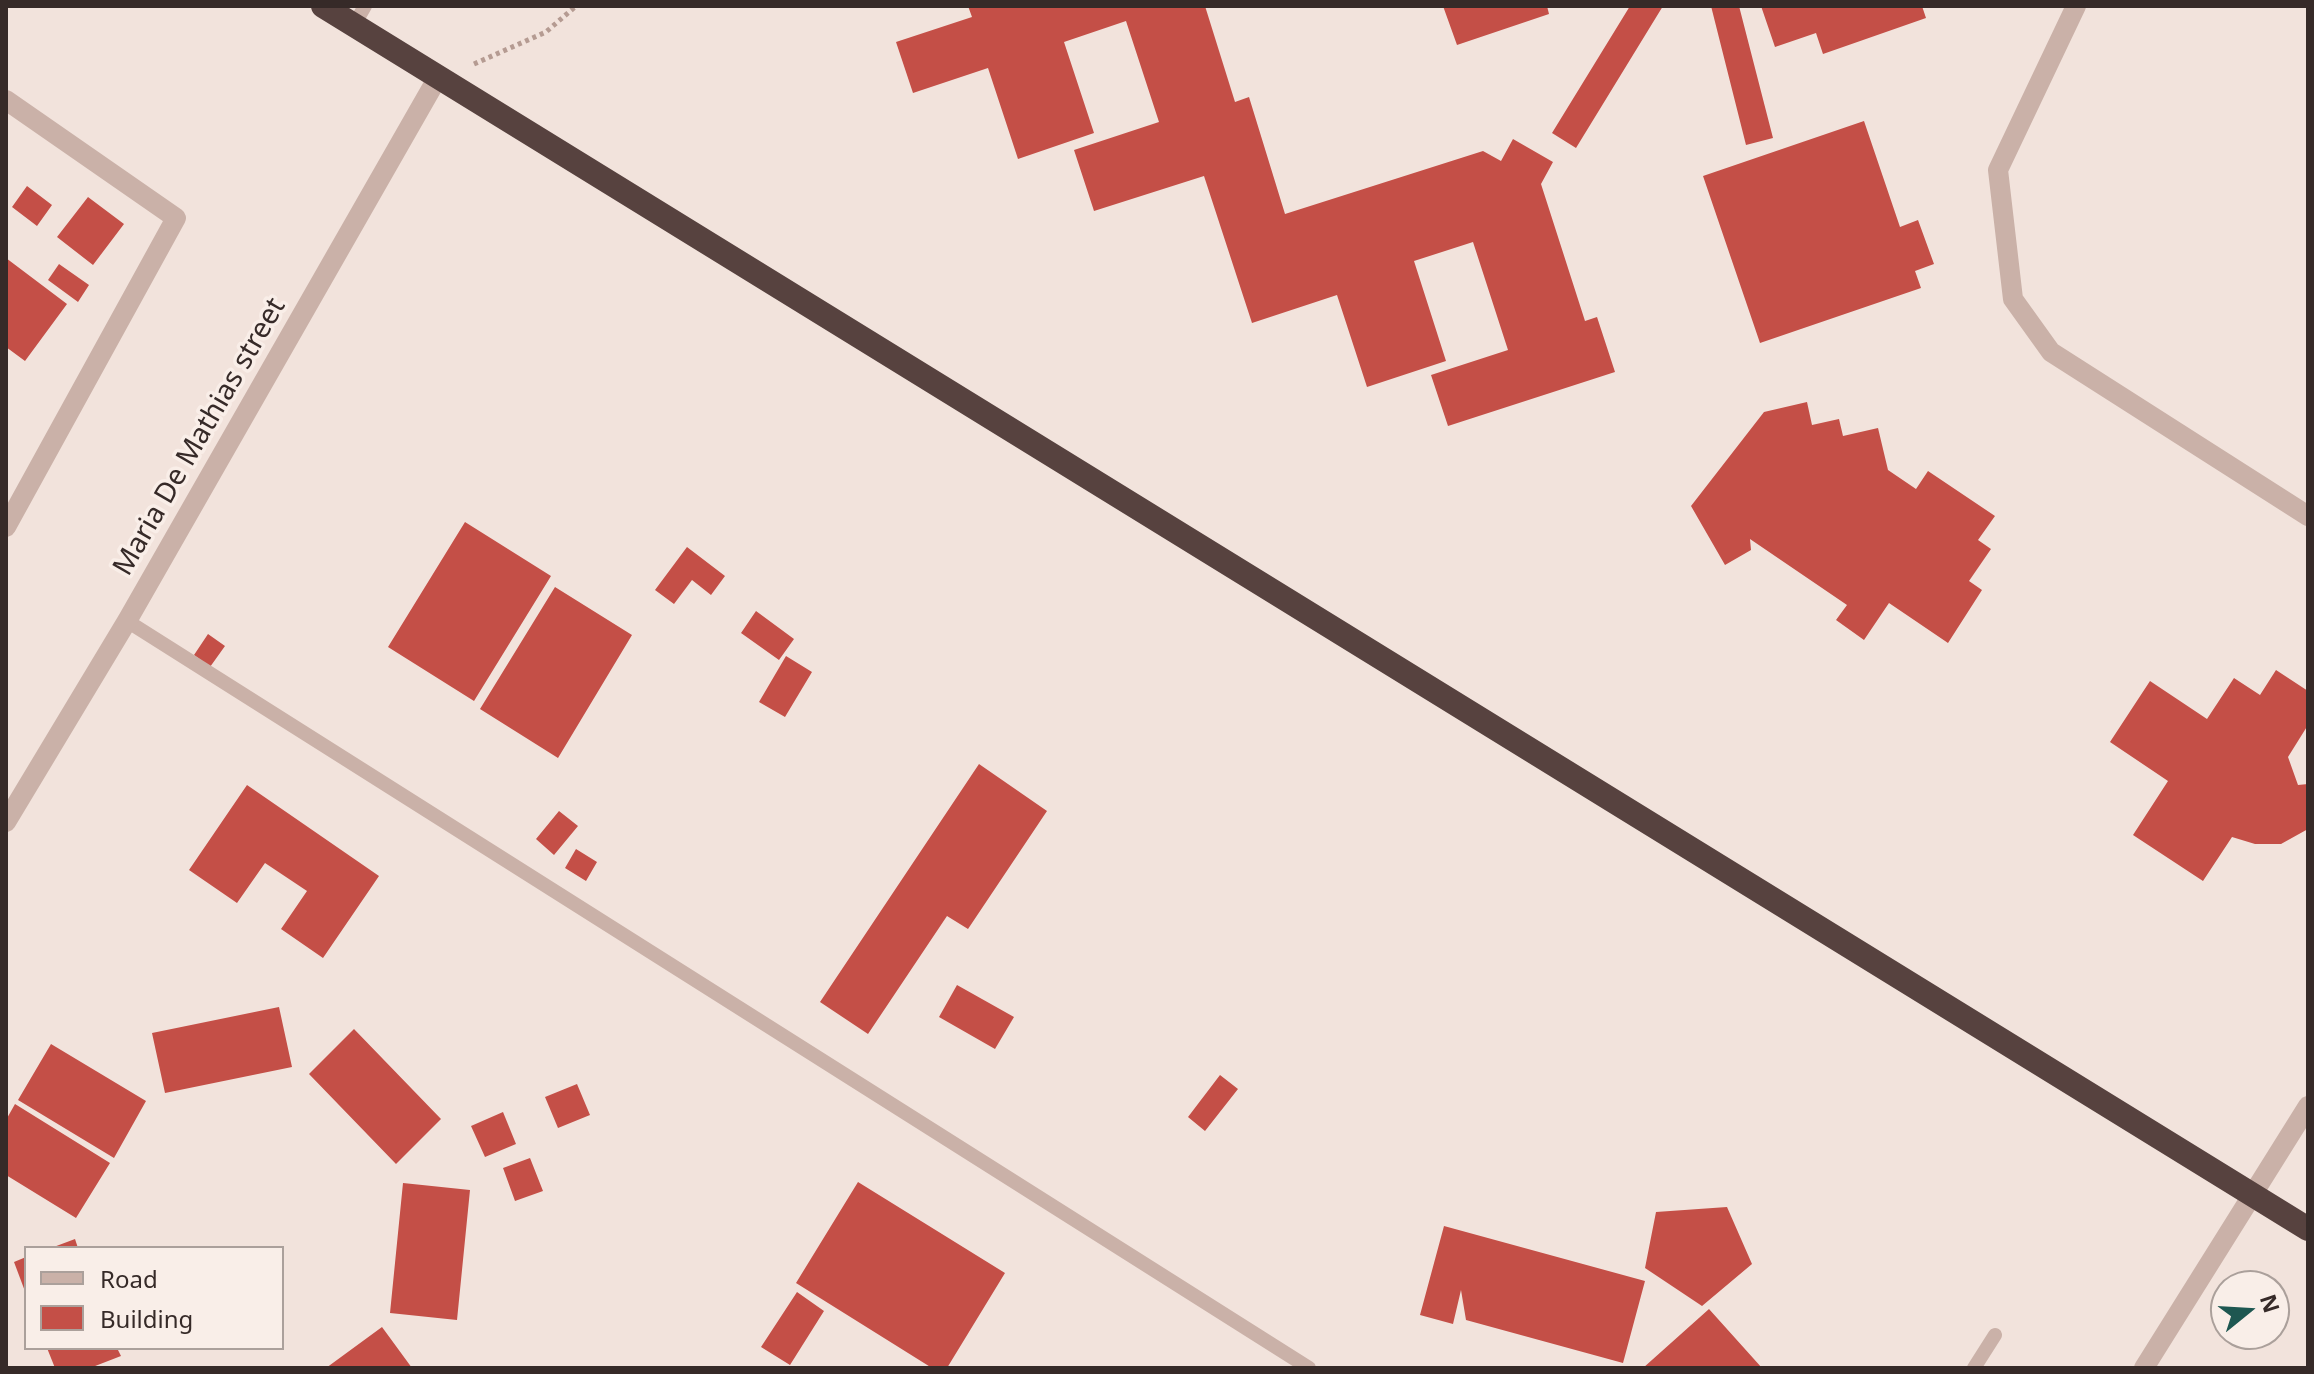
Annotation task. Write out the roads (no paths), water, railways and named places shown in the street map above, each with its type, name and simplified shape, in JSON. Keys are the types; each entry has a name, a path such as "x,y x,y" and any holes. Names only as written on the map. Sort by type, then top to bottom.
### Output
{"highway":[{"path":"323,6 359,16 438,77 2308,1229"}],"street":[{"path":"2076,6 1998,170 2013,299 2051,352 2308,516"},
{"name":"Maria De Mathias street","path":"6,822 127,621 438,77"},
{"path":"6,100 176,218 6,527"},
{"path":"2144,1368 2308,1106"}],"lane":[{"path":"127,621 1309,1368"},
{"path":"1974,1368 1995,1335"}]}
